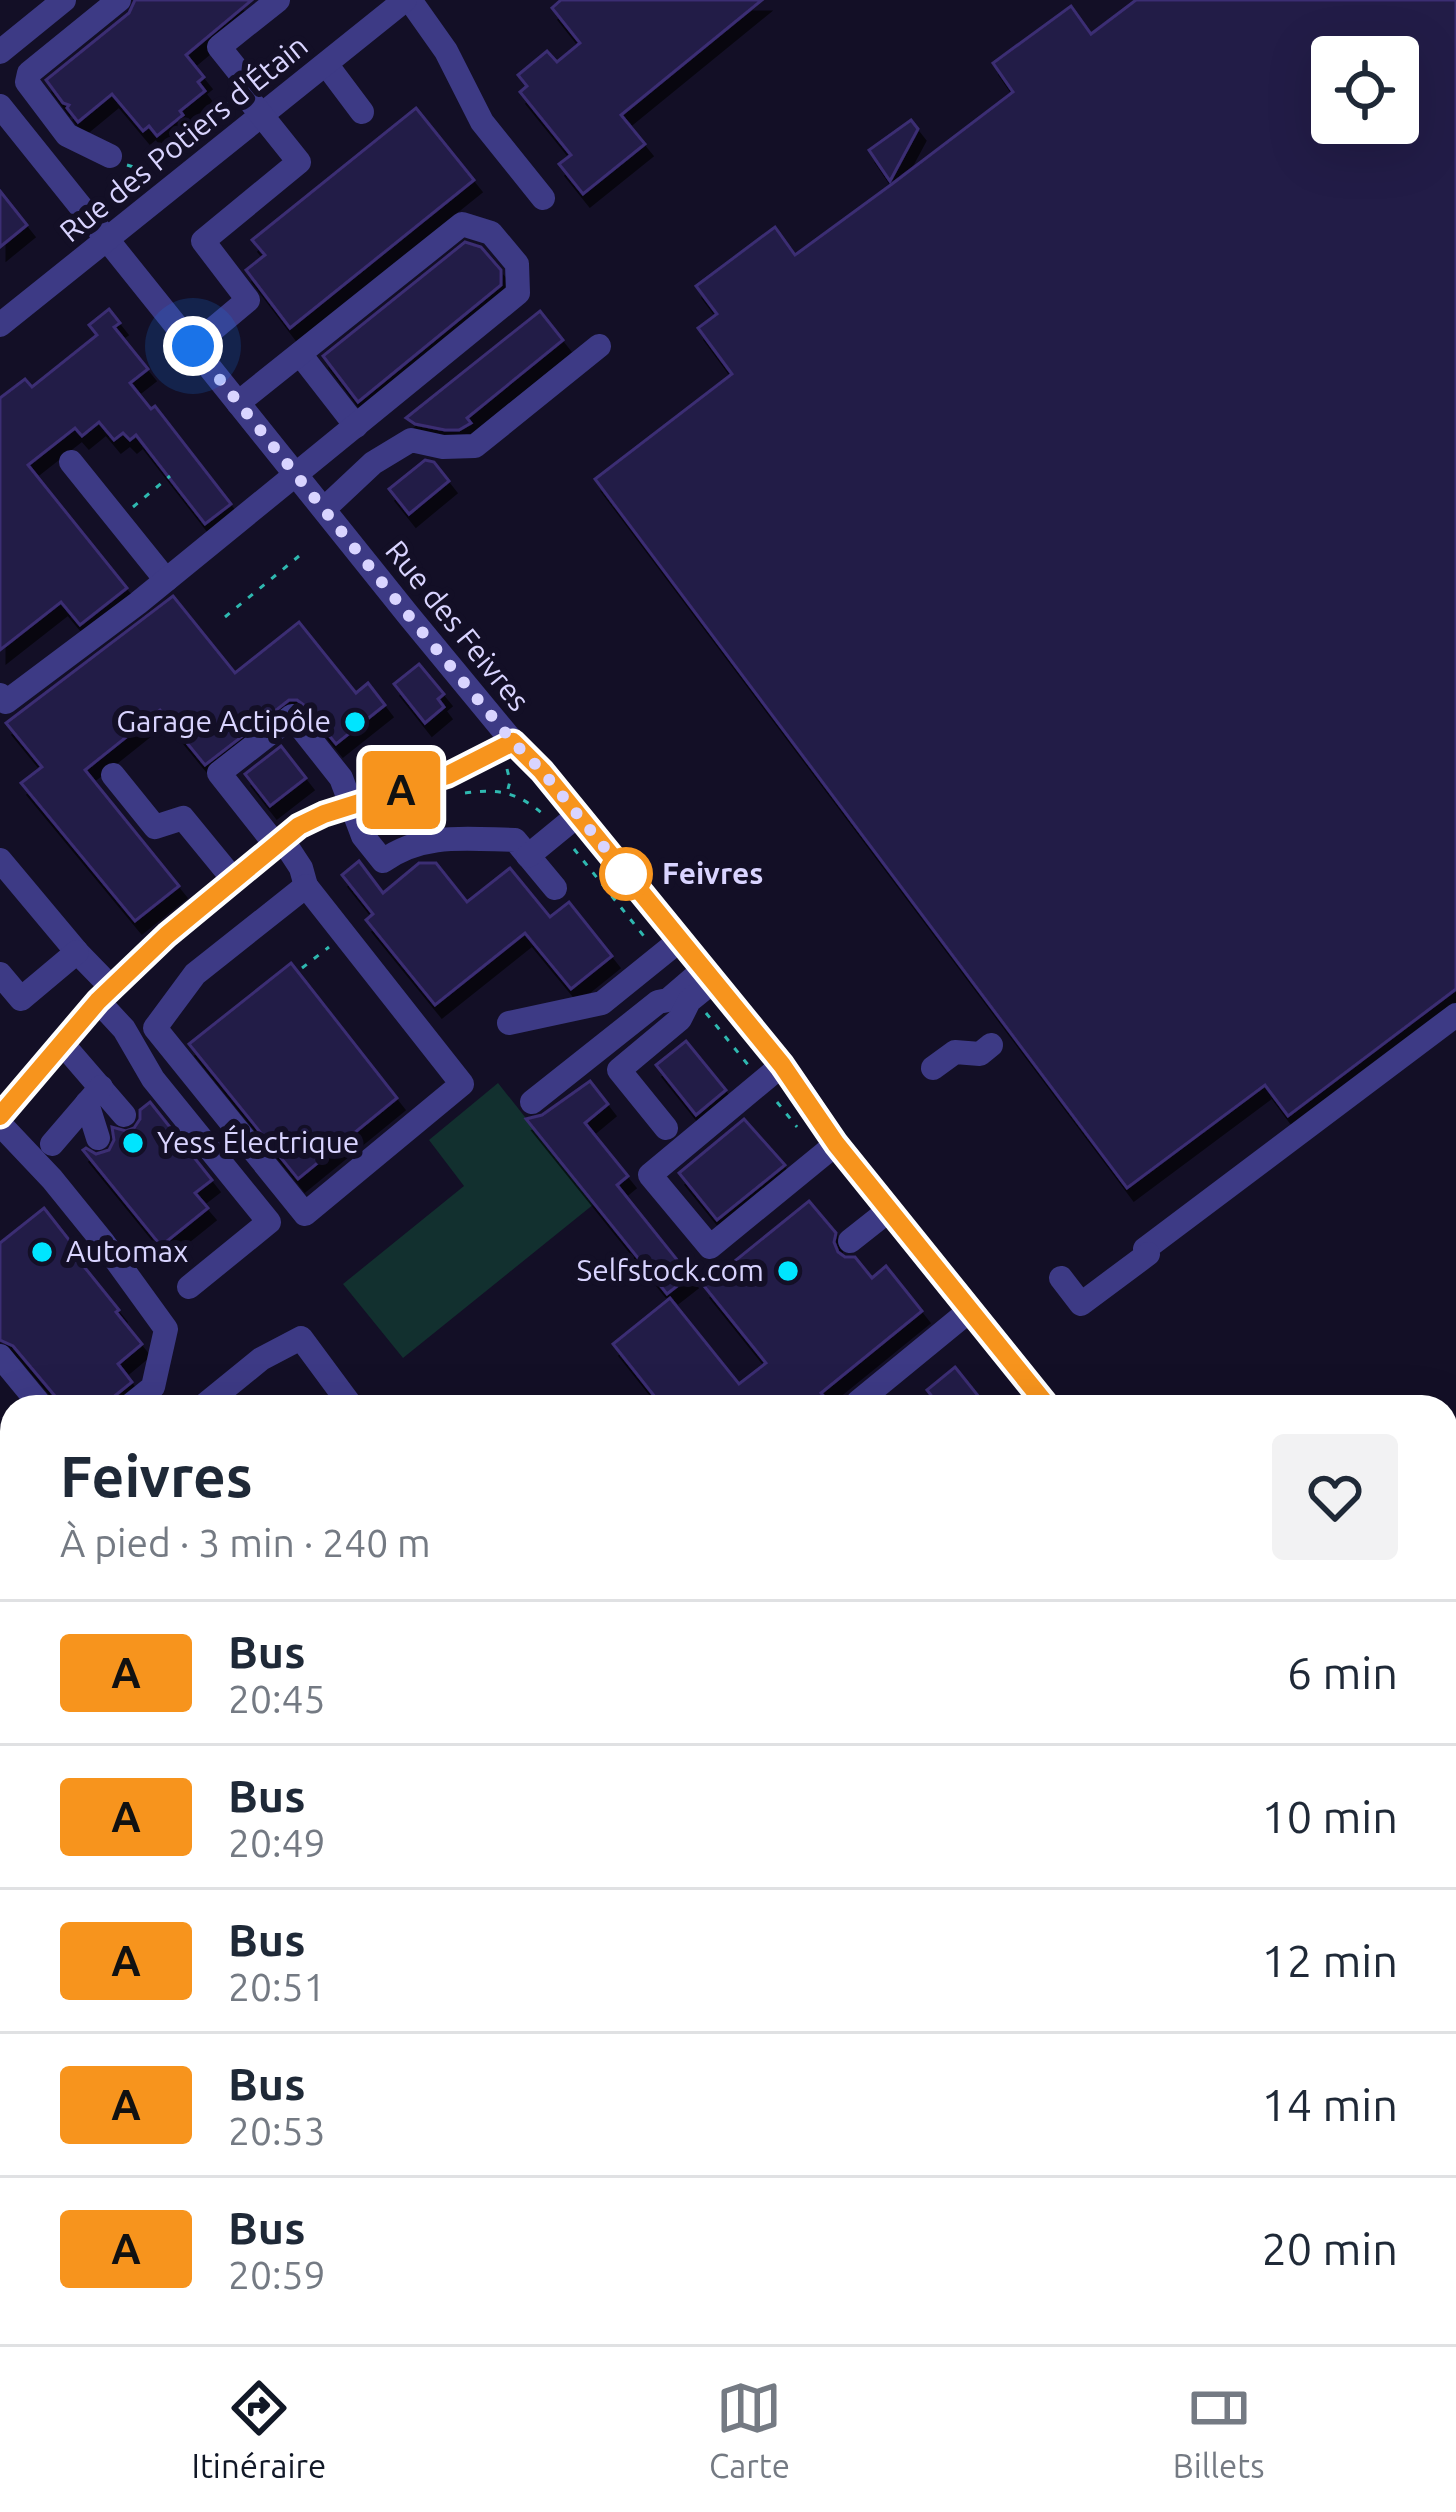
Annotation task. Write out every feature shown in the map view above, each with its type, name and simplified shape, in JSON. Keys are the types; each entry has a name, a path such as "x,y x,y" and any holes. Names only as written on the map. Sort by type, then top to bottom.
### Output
{"street":[{"path":"0,52 64,0"},
{"path":"110,156 67,135 27,82 29,73 119,0"},
{"path":"193,346 248,300 202,241 299,162 243,91 243,76 219,47 278,0"},
{"path":"407,0 446,51 482,122 543,198"},
{"name":"Rue des Potiers d'Étain","path":"1,322 407,0"},
{"path":"326,64 362,112"},
{"path":"5,113 36,97"},
{"name":"Rue des Feivres","path":"5,113 513,742 542,771 782,1065 888,1211 1038,1395"},
{"path":"0,695 6,702 166,580 518,293 517,264 491,232 462,224 238,403"},
{"path":"324,509 374,463 411,440 443,447 475,446 599,346"},
{"path":"300,354 356,426"},
{"path":"70,462 166,580"},
{"path":"306,886 195,974 155,1028 305,1214 462,1084 306,886 293,852 219,773 292,716 341,778 363,836 383,861 401,848 435,838 515,840 555,888"},
{"path":"143,1395 153,1387 166,1329 1,1115 105,995 167,935 279,842 313,819 448,775 513,742"},
{"path":"377,762 387,795"},
{"path":"113,775 155,826 183,818 233,879"},
{"path":"528,856 578,815"},
{"path":"0,860 77,952 153,1079 269,1222 189,1287"},
{"path":"509,1023 602,1003 680,940"},
{"path":"0,974 20,999 77,952"},
{"path":"532,1102 658,1002 709,975"},
{"path":"666,1128 620,1070 680,1019 709,975"},
{"path":"1061,1278 1081,1304 1456,1015"},
{"path":"62,1042 94,1095 124,1115"},
{"path":"933,1068 956,1052 980,1054 991,1045"},
{"path":"782,1065 650,1175 710,1247 836,1144"},
{"path":"94,1095 98,1138"},
{"path":"52,1144 94,1095"},
{"path":"850,1241 888,1211"},
{"path":"867,1395 969,1311"},
{"path":"216,1395 250,1366 301,1338 343,1395"},
{"path":"0,1355 32,1395"}],"path":[{"path":"110,156 137,168 150,164 243,91"},
{"path":"118,520 170,476"},
{"path":"225,617 299,556"},
{"path":"302,968 344,934"}],"green space":[{"path":"498,1083 594,1204 403,1358 343,1284 464,1186 429,1140"}],"building":[{"path":"135,0 252,0 186,55 204,77 198,82 205,91 157,136 149,126 143,131 112,94 78,122 46,80 129,13"},
{"path":"561,0 762,0 621,115 645,144 583,194 559,164 571,155 520,92 527,86 518,75 547,51 557,62 580,43 552,8"},
{"path":"1136,0 1456,0 1456,989 1288,1116 1265,1085 1127,1188 595,479 732,374 698,328 717,314 696,286 775,227 795,255 892,184 1013,92 993,63 1071,6 1091,34"},
{"path":"416,108 474,180 290,328 246,270 265,255 252,240"},
{"path":"911,120 918,129 890,181 869,150"},
{"path":"0,191 27,225 0,247"},
{"path":"465,242 481,247 501,270 501,285 358,402 323,356"},
{"path":"109,309 120,323 114,327 148,369 130,383 151,409 155,406 231,504 205,524 136,435 130,440 123,433 114,440 99,422 82,436 75,428 28,465 127,588 80,625 61,602 0,650 0,398 25,379 32,387 97,335 89,325"},
{"path":"540,311 563,340 467,418 471,423 459,430 445,430 406,418"},
{"path":"425,460 434,462 449,481 409,514 389,489"},
{"path":"173,596 235,673 299,622 356,693 368,683 385,705 336,744 304,705 289,700 205,765 160,710 85,770 179,886 135,921 21,783 42,767 6,723"},
{"path":"419,664 444,694 438,699 444,707 425,723 394,684"},
{"path":"281,746 306,778 270,806 245,774"},
{"path":"359,861 383,893 419,863 436,863 467,902 510,868 550,917 569,902 612,956 571,989 525,933 435,1005 366,920 373,914 342,875"},
{"path":"291,963 397,1098 298,1179 189,1044"},
{"path":"686,1041 726,1090 696,1115 656,1065"},
{"path":"590,1081 608,1104 585,1123 628,1176 617,1185 690,1276 667,1294 526,1119 542,1115"},
{"path":"150,1102 212,1180 195,1193 208,1208 161,1246 83,1150 96,1154 109,1150 114,1140 112,1127 134,1128 140,1110"},
{"path":"744,1119 785,1165 717,1220 679,1173"},
{"path":"809,1201 836,1233 838,1252 855,1257 872,1278 886,1266 922,1311 823,1395 653,1395 613,1344 670,1298 739,1384 766,1363 704,1286"},
{"path":"44,1208 142,1344 118,1364 132,1382 116,1395 54,1395 13,1346 0,1340 0,1243"},
{"path":"955,1367 977,1395 931,1395 927,1390"}],"bus line":[{"name":"A","path":"0,1116 98,1001 167,935 299,826 448,775 513,742 542,771 782,1065 836,1144 1038,1395"}],"place":[{"name":"Garage Actipôle","path":"355,722"},
{"name":"Feivres","path":"626,874"},
{"name":"Yess Électrique","path":"133,1143"},
{"name":"Automax","path":"42,1252"},
{"name":"Selfstock.com","path":"788,1271"}],"route":[{"path":"193,346 409,616 626,874"}]}
